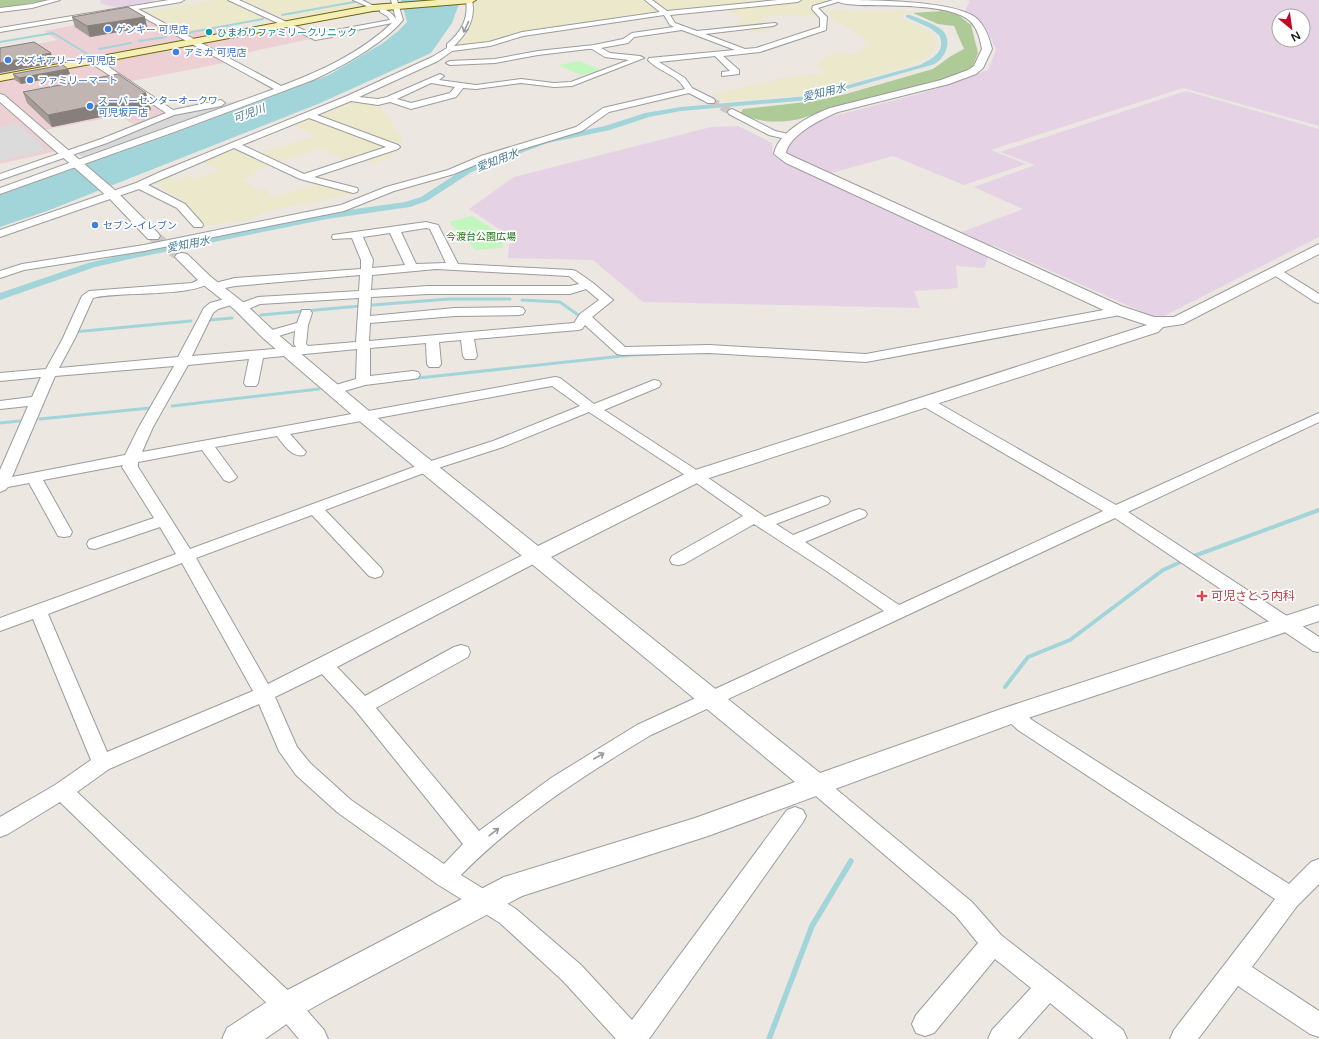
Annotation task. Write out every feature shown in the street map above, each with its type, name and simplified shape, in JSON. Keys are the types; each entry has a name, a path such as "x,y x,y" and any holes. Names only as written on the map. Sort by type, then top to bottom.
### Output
{"main road":[{"path":"0,78 396,3 470,0"}],"street":[{"path":"0,10 32,6 57,0"},
{"path":"0,30 181,0"},
{"path":"232,0 315,38 345,32 348,30"},
{"path":"451,48 450,46 461,36 467,26 471,8 470,0"},
{"path":"648,0 666,13 670,22 682,28 745,51"},
{"path":"0,234 109,193 140,184 310,115 435,59 451,48 490,44 522,34 666,13 746,2 798,0"},
{"path":"840,0 929,7 960,12 972,19 983,32 987,49 978,68 972,72 920,90 834,110 807,123 790,137 781,148 780,154 790,160 1120,311 1158,324 1169,324 1178,321 1319,248"},
{"path":"594,47 608,55 652,60 745,51 768,47 823,28 824,16 816,9 816,7 845,0"},
{"path":"358,1 373,7"},
{"path":"746,2 779,28"},
{"path":"0,177 66,154 172,113 250,97 331,69 388,31 397,19 396,3"},
{"path":"131,8 277,88"},
{"path":"382,11 397,19"},
{"path":"320,36 394,21 397,19"},
{"path":"697,33 767,19"},
{"path":"435,59 450,63 495,62 538,53 594,47 625,41 632,35 682,28"},
{"path":"790,32 806,35"},
{"path":"716,54 736,72 725,74"},
{"path":"432,81 476,87 521,81 540,84 564,85 572,84 640,58"},
{"path":"652,60 679,75 689,90 711,101"},
{"path":"94,61 172,113"},
{"path":"350,98 373,102 390,99 432,81 444,74 450,63"},
{"path":"390,99 411,106 453,95 460,86"},
{"path":"0,191 77,165 174,129 277,88"},
{"path":"0,274 22,267 144,248 344,208 390,189 451,172 484,158 536,141 579,130 606,110 684,93 689,90"},
{"path":"0,97 109,193 153,236"},
{"path":"732,112 772,133 790,137"},
{"path":"303,177 395,147 310,115"},
{"path":"234,145 303,177 353,190"},
{"path":"140,184 181,206 198,226"},
{"path":"337,237 426,225 434,227 454,267"},
{"path":"394,229 412,268"},
{"path":"356,234 368,260 363,320 363,381"},
{"path":"182,257 269,335 297,350 334,390 363,416 817,785 964,909 993,943 1114,1039"},
{"path":"0,377 50,373 183,361 297,350 467,336 523,330 578,326 584,316 607,300 572,273 436,266 211,283 194,286 93,294 88,296 69,338 50,373 0,485"},
{"path":"511,271 523,330"},
{"path":"1275,272 1319,299"},
{"path":"589,285 570,290 428,290 258,301 246,306 235,304 214,306 208,311 183,361 146,427 131,459 130,467 186,556 264,694 289,751 303,769 344,806 445,877 483,902 508,916 572,972 634,1039 795,816"},
{"path":"363,320 455,312 519,311"},
{"path":"584,316 622,351 709,349 866,358 1120,311"},
{"path":"269,335 304,319 300,344 297,350"},
{"path":"0,828 62,791 102,763 264,694 696,476 1152,329 1158,324"},
{"path":"467,336 470,356"},
{"path":"432,339 434,364"},
{"path":"252,383 257,354"},
{"path":"334,390 363,381 413,375"},
{"path":"0,485 206,444 555,381 592,408 696,476 897,612"},
{"path":"0,625 427,467 498,444 654,384"},
{"path":"0,405 38,401"},
{"path":"926,402 1115,511 1190,559 1319,646"},
{"path":"445,877 477,845 556,784 592,760 644,730 710,698 1319,417"},
{"path":"280,431 299,452"},
{"path":"206,444 229,476"},
{"path":"34,478 64,532"},
{"path":"678,560 759,520 822,501"},
{"path":"315,508 375,572"},
{"path":"792,541 859,514"},
{"path":"95,544 163,520"},
{"path":"38,611 102,763"},
{"path":"238,1039 287,1006 396,946 514,886 698,828 1013,714 1319,613"},
{"path":"363,706 461,652"},
{"path":"324,665 363,706 477,845"},
{"path":"1013,714 1025,725 1291,897"},
{"path":"62,791 287,1006 315,1039"},
{"path":"1183,1039 1291,897 1319,869"},
{"path":"924,1024 993,943"},
{"path":"1235,970 1319,1025"},
{"path":"1001,1039 1048,987"}],"shaded area":[{"path":"101,0 154,0 151,1 156,3 122,9 100,3"},
{"path":"216,0 232,0 270,17 176,33 137,13"},
{"path":"242,0 351,0 369,7 289,20"},
{"path":"469,0 826,0 826,2 813,5 811,8 820,17 786,15 760,17 774,29 752,33 736,22 745,19 719,6 582,23 490,44 454,47 467,35 474,18"},
{"path":"965,0 1319,0 1319,126 1183,88 991,150 1026,164 964,185 893,156 828,174 788,156 786,147 815,121 922,93 988,70 996,50 991,38 983,32 964,12 970,1"},
{"path":"823,11 911,11 912,14 898,16 932,33 936,46 927,58 907,66 851,83 797,96 727,101 712,95 788,77 818,74 826,71 816,66 825,58 836,53 857,54 869,43 851,29 832,19 834,18"},
{"path":"137,13 176,33 227,24 244,33 287,24 315,38 222,58 229,62 122,83 167,114 135,126 120,115 40,131 61,150 0,164 0,58 31,45 57,40 44,31"},
{"path":"1186,91 1319,129 1319,237 1158,319 993,245 984,268 956,266 958,288 914,291 920,308 643,302 593,260 508,258 510,238 469,209 514,177 711,127 738,126 772,143 773,156 951,236 1023,209 974,187 1035,165 1000,152"},
{"path":"246,99 85,158 76,153 176,114"},
{"path":"351,100 380,105 403,141 393,144 393,156 375,163 356,156 347,160 321,149 280,162 260,153 315,136 294,125"},
{"path":"17,123 47,150 0,161 0,127"},
{"path":"233,150 271,166 253,171 256,174 242,179 257,190 265,188 272,197 318,184 353,193 311,203 266,211 249,220 204,226 184,203 157,184 166,177 177,180 190,176 197,178 220,170 201,162"}],"green space":[{"path":"0,0 49,0 0,8"},
{"path":"942,11 957,14 971,25 978,53 972,68 938,81 885,96 826,110 804,118 781,122 751,118 740,114 743,109 815,101 846,94 933,69 964,49 954,26 938,24 913,13"},
{"path":"580,61 602,71 581,75 558,65"},
{"name":"今渡台公園広場","path":"472,216 503,235 502,248 476,250 449,222"}],"water":[{"name":"可児川","path":"401,0 457,0 459,4 452,23 431,53 318,104 47,211 0,227 0,195 175,133 329,75 383,43 407,22"}],"building":[{"path":"128,7 145,17 87,26 72,17"},
{"path":"34,42 51,53 0,63 0,48"},
{"path":"63,65 68,69 19,78 13,74"},
{"path":"118,74 146,93 142,94 148,98 121,104 117,101 48,115 23,92"}],"waterway":[{"path":"282,15 365,0"},
{"name":"愛知用水","path":"0,297 92,265 130,256 327,216 407,205 424,199 467,171 480,165 546,141 607,128 648,115 681,109 809,98 922,66 934,61 943,51 944,38 942,34 932,27 908,16"},
{"path":"182,34 263,19"},
{"path":"0,42 53,33 94,58"},
{"path":"139,41 166,37"},
{"path":"99,49 131,43"},
{"path":"373,305 449,299 510,299"},
{"path":"522,300 560,302 581,317"},
{"path":"261,315 360,306"},
{"path":"210,320 232,318"},
{"path":"74,332 191,321"},
{"path":"409,379 632,355 659,354"},
{"path":"172,406 319,389"},
{"path":"40,419 150,408"},
{"path":"0,423 19,421"},
{"path":"1005,687 1028,657 1070,640 1163,570 1194,556 1319,510"},
{"path":"769,1039 812,926 851,861"}],"tunnel":[{"path":"711,101 732,112"},
{"path":"153,236 182,257"}],"place":[{"name":"ゲンキー 可児店","path":"108,29"},
{"name":"ひまわりファミリークリニック","path":"209,32"},
{"name":"アミカ 可児店","path":"176,52"},
{"name":"スズキアリーナ可児店","path":"8,60"},
{"name":"ファミリーマート","path":"30,80"},
{"name":"スーパーセンターオークワ 可児坂戸店","path":"90,106"},
{"name":"セブン-イレブン","path":"95,225"},
{"name":"可児さとう内科","path":"1202,596"}]}
